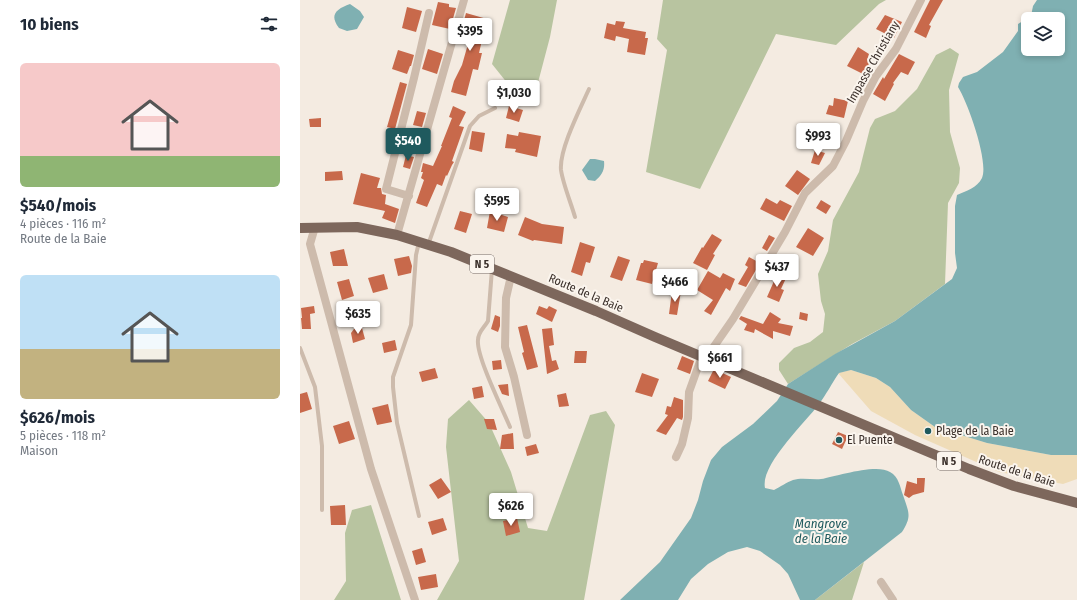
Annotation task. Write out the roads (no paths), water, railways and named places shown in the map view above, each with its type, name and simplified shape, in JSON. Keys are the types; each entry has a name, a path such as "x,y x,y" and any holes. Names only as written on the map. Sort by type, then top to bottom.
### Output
{"main road":[{"name":"Route de la Baie","path":"300,228 357,227 398,235 424,243 492,268 976,471 1014,486 1077,502"}],"street":[{"path":"398,235 464,0"},
{"name":"Impasse Christiany","path":"676,457 682,444 688,418 689,392 704,357 733,319 785,232 805,193 833,166 876,76 896,49 921,0"},
{"path":"409,196 386,189 429,13"},
{"path":"314,227 310,244 312,252 371,469 415,600"},
{"path":"511,276 506,298 505,347 514,377 527,435"},
{"path":"881,582 893,600"}],"lane":[{"path":"575,217 561,170 562,157 589,89"},
{"path":"420,516 397,423 393,387 394,377 411,325 416,255 424,243 470,126 479,116 495,108"},
{"path":"492,268 488,321 479,333 477,342 484,364 510,427"},
{"path":"300,348 315,387 322,446 322,510"}],"water":[{"name":"Mangrove de la Baie","path":"1037,0 1077,0 1077,455 1051,455 987,443 935,427 911,410 890,387 876,378 851,370 839,373 819,404 776,456 765,479 765,488 774,490 796,479 821,479 867,469 884,470 893,474 897,479 907,506 908,518 902,532 815,600 800,600 788,574 780,565 760,551 747,547 728,552 708,564 691,579 678,600 620,600 660,562 691,518 711,460 722,447 753,424 777,401 788,384 835,354 895,321 952,279 957,268 955,253 955,206 957,195 971,189 977,184 982,178 983,170 983,159 980,146 972,119 958,87 959,83 963,77 977,72 1003,52 1018,31 1018,24 1021,22 1021,56 1065,56 1065,12 1032,12 1033,6"},
{"path":"350,4 360,11 364,17 357,29 347,31 339,28 334,16 338,10"},
{"path":"590,159 604,161 604,167 600,177 595,181 588,180 582,170"}],"place":[{"name":"Plage de la Baie","path":"928,431"},
{"name":"El Puente","path":"839,440"}]}
